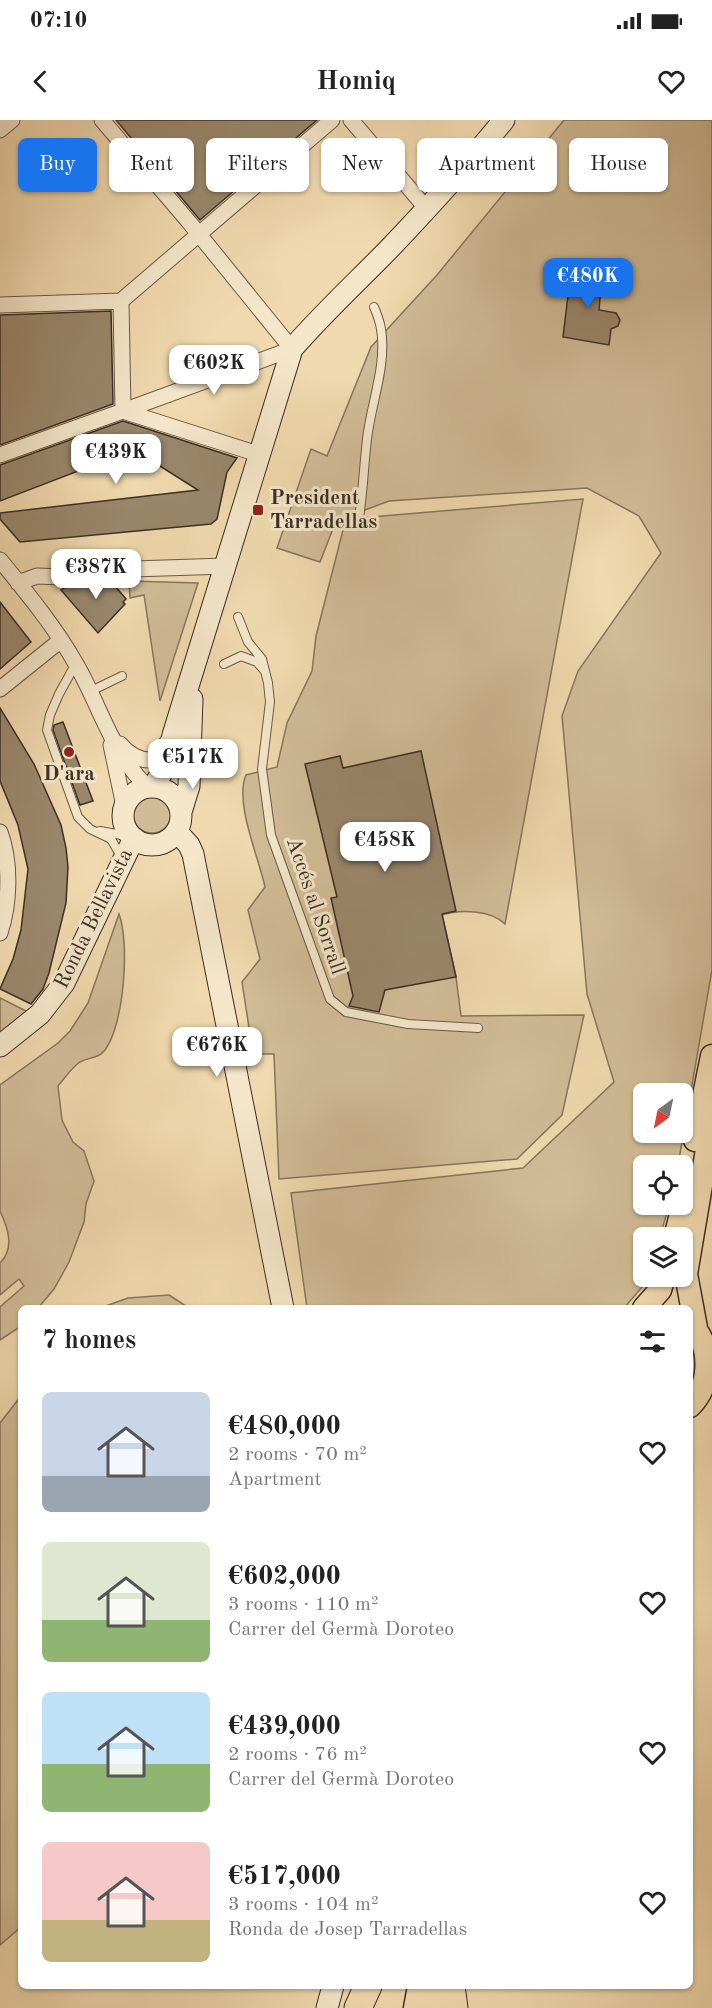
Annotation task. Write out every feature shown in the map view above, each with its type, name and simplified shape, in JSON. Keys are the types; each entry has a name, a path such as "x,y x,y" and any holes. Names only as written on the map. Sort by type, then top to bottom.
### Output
{"highway":[{"path":"358,2008 367,1989"},
{"path":"430,2008 433,1989"},
{"path":"451,1989 454,2008"}],"main road":[{"path":"677,1227 712,1056"},
{"path":"690,1305 686,1274 712,1120"},
{"path":"647,1305 661,1287"},
{"path":"693,1326 705,1341 710,1356 710,1371 706,1386 693,1402"},
{"path":"415,2008 418,1989"}],"street":[{"path":"0,130 12,120"},
{"path":"102,120 199,234 292,349"},
{"path":"0,305 121,302 332,120"},
{"path":"351,120 426,208"},
{"path":"124,806 134,793 150,787 166,766 173,735 292,349 426,208 504,120"},
{"path":"121,302 123,411"},
{"path":"0,455 292,349"},
{"path":"123,411 258,454"},
{"path":"0,560 61,640 76,664 129,767 150,787 169,791 175,797 179,822 193,854 282,1305"},
{"path":"18,583 37,576 62,577 110,562 133,569 226,566"},
{"path":"0,689 61,640"},
{"path":"108,730 124,806 123,819 133,838 146,844 160,844 172,838 189,786 194,672"},
{"path":"108,730 126,751 144,760 153,760 173,735"},
{"path":"0,832 5,846 7,888 0,933"},
{"name":"Ronda Bellavista","path":"0,1046 33,1021 54,997 93,925 133,838"},
{"path":"327,2008 332,1989"}],"lane":[{"path":"359,518 364,490 367,438 379,380 381,330 374,307"},
{"name":"Accés al Sorrall","path":"238,617 243,633 262,659 266,672 270,702 262,769 271,835 330,999 346,1012 408,1024 478,1028"},
{"path":"224,664 241,656 257,662 266,672"},
{"path":"76,664 59,694 50,715 47,730 78,817 90,829 111,839 123,859"},
{"path":"91,692 122,676"},
{"path":"90,829 133,838"}],"shaded area":[{"path":"564,120 712,120 712,970 692,1083 633,1083 633,1143 682,1143 680,1155 633,1155 633,1215 666,1215 663,1227 633,1227 633,1287 642,1287 627,1305 307,1305 291,1193 523,1168 614,1082 587,994 562,716 578,671 661,553 639,516 587,488 389,501 336,521 320,562 277,548 311,449 327,456 371,347 437,275 505,192 557,192 557,138 549,138"},
{"path":"583,499 505,924 484,913 457,912 442,915 456,977 461,1016 584,1015 562,1115 517,1159 279,1179 274,1054 253,1054 242,982 260,959 248,910 265,887 245,815 243,786 246,775 277,767 287,723 312,671 316,636 343,530 359,518"},
{"path":"129,581 198,583 160,701 144,595 130,598"},
{"path":"152,795 159,796 165,801 170,807 170,821 165,827 159,832 152,833 145,832 139,827 134,821 133,814 134,807 139,801 145,796"},
{"path":"119,914 124,944 123,984 121,1004 112,1038 102,1053 80,1062 58,1086 62,1120 73,1142 84,1151 94,1181 86,1204 84,1222 69,1262 54,1289 41,1305 18,1305 18,1328 0,1340 0,1307 24,1286 19,1279 0,1295 0,1263 5,1257 9,1238 0,1211 0,1085 58,1043 70,1031 88,1003"},
{"path":"0,998 28,1012 0,1035"},
{"path":"169,1295 184,1305 108,1305 128,1298"},
{"path":"18,1400 18,1930 0,1945 0,1423"}],"building":[{"path":"116,120 317,120 296,138 206,138 206,192 233,192 200,220 176,192 194,192 194,138 131,138"},
{"path":"578,265 589,267 602,276 599,310 616,313 620,320 618,326 611,329 609,345 563,337 571,271"},
{"path":"111,311 113,404 0,445 0,315"},
{"path":"123,421 237,458 227,472 217,519 211,524 20,542 0,519 0,513 198,490 152,461 146,466 131,454 124,462 117,456 0,501 0,465"},
{"path":"104,573 126,599 123,602 125,604 98,633 61,590 72,583"},
{"path":"0,602 31,642 0,669"},
{"path":"0,708 34,764 61,825 68,867 66,903 49,973 43,989 31,1004 0,989 13,959 21,930 28,869 18,825 0,781"},
{"path":"63,722 93,801 80,805 53,730 54,725"},
{"path":"421,751 456,911 442,914 456,977 385,990 379,1012 349,1006 353,996 331,898 337,897 305,764 340,756 343,768"}],"place":[{"name":"President Tarradellas","path":"258,510"},
{"name":"D'ara","path":"69,752"}]}
